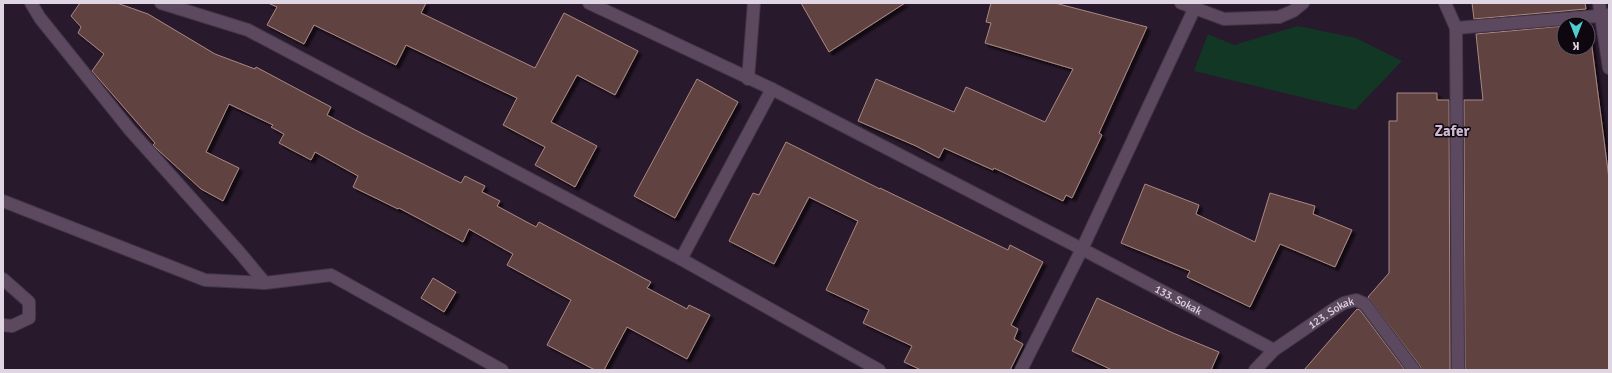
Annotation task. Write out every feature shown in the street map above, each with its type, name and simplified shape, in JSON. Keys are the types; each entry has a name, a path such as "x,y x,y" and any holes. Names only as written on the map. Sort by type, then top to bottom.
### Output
{"street":[{"path":"30,3 40,18 130,130 265,283"},
{"path":"161,3 248,30 681,259 880,370"},
{"name":"133. Sokak","path":"589,3 772,89 1274,350"},
{"path":"748,79 754,3"},
{"path":"1182,3 1196,6 1224,19 1279,17 1303,3"},
{"path":"1444,3 1456,28 1458,370"},
{"path":"1599,3 1605,16 1609,68"},
{"path":"1021,370 1082,249 1196,6"},
{"path":"1456,28 1605,16"},
{"path":"681,259 772,89"},
{"path":"3,201 205,280 265,283 331,275 502,370"},
{"path":"3,279 29,302 29,318 12,326 3,324"},
{"name":"123. Sokak","path":"1255,370 1274,350 1334,309 1344,303 1356,300 1364,304 1414,370"}],"green space":[{"path":"1298,26 1356,38 1402,61 1355,110 1194,71 1208,34 1234,45"}],"building":[{"path":"80,3 117,3 148,14 215,54 255,69 256,67 331,107 327,115 461,183 465,176 485,186 482,192 500,201 497,206 536,227 539,222 651,282 647,288 687,309 689,305 710,315 687,359 627,327 604,370 595,370 547,345 571,300 507,265 513,254 469,229 463,242 399,208 398,209 353,187 358,176 315,152 311,160 279,143 284,134 271,127 273,125 229,104 206,152 239,168 223,201 201,189 153,145 155,143 92,71 104,54 78,33 81,27 71,16"},
{"path":"268,3 426,3 421,13 535,68 564,13 638,51 615,95 577,75 551,122 597,146 575,187 535,165 545,147 503,125 517,98 406,45 396,65 314,25 304,44 267,25 277,7"},
{"path":"801,3 905,3 829,52"},
{"path":"991,3 1055,3 1147,27 1099,133 1102,135 1072,198 1066,195 1063,201 994,168 993,170 944,148 939,158 916,146 858,121 876,79 954,112 966,87 1045,122 1073,69 985,43 991,23 986,22"},
{"path":"1472,3 1585,3 1586,9 1474,19"},
{"path":"1556,27 1556,56 1593,56 1609,179 1609,370 1465,370 1464,100 1483,100 1476,34"},
{"path":"697,79 738,102 675,218 634,196"},
{"path":"1397,93 1437,93 1437,100 1449,100 1450,370 1421,370 1420,366 1368,297 1389,273 1389,121 1397,121"},
{"path":"786,142 1008,250 1010,245 1043,262 1011,325 1018,329 1014,339 1023,344 1010,370 921,370 904,362 912,346 863,323 869,310 826,290 858,221 809,197 774,264 729,241 753,193 759,195"},
{"path":"1145,184 1199,205 1196,214 1255,242 1270,193 1315,206 1313,214 1352,230 1335,267 1280,244 1250,307 1187,277 1190,271 1121,243"},
{"path":"433,278 456,292 444,312 421,298"},
{"path":"1097,298 1173,333 1219,352 1211,370 1112,370 1072,351"},
{"path":"1357,309 1360,310 1405,370 1304,370"}],"district":[{"name":"Zafer","path":"1452,131"}]}
